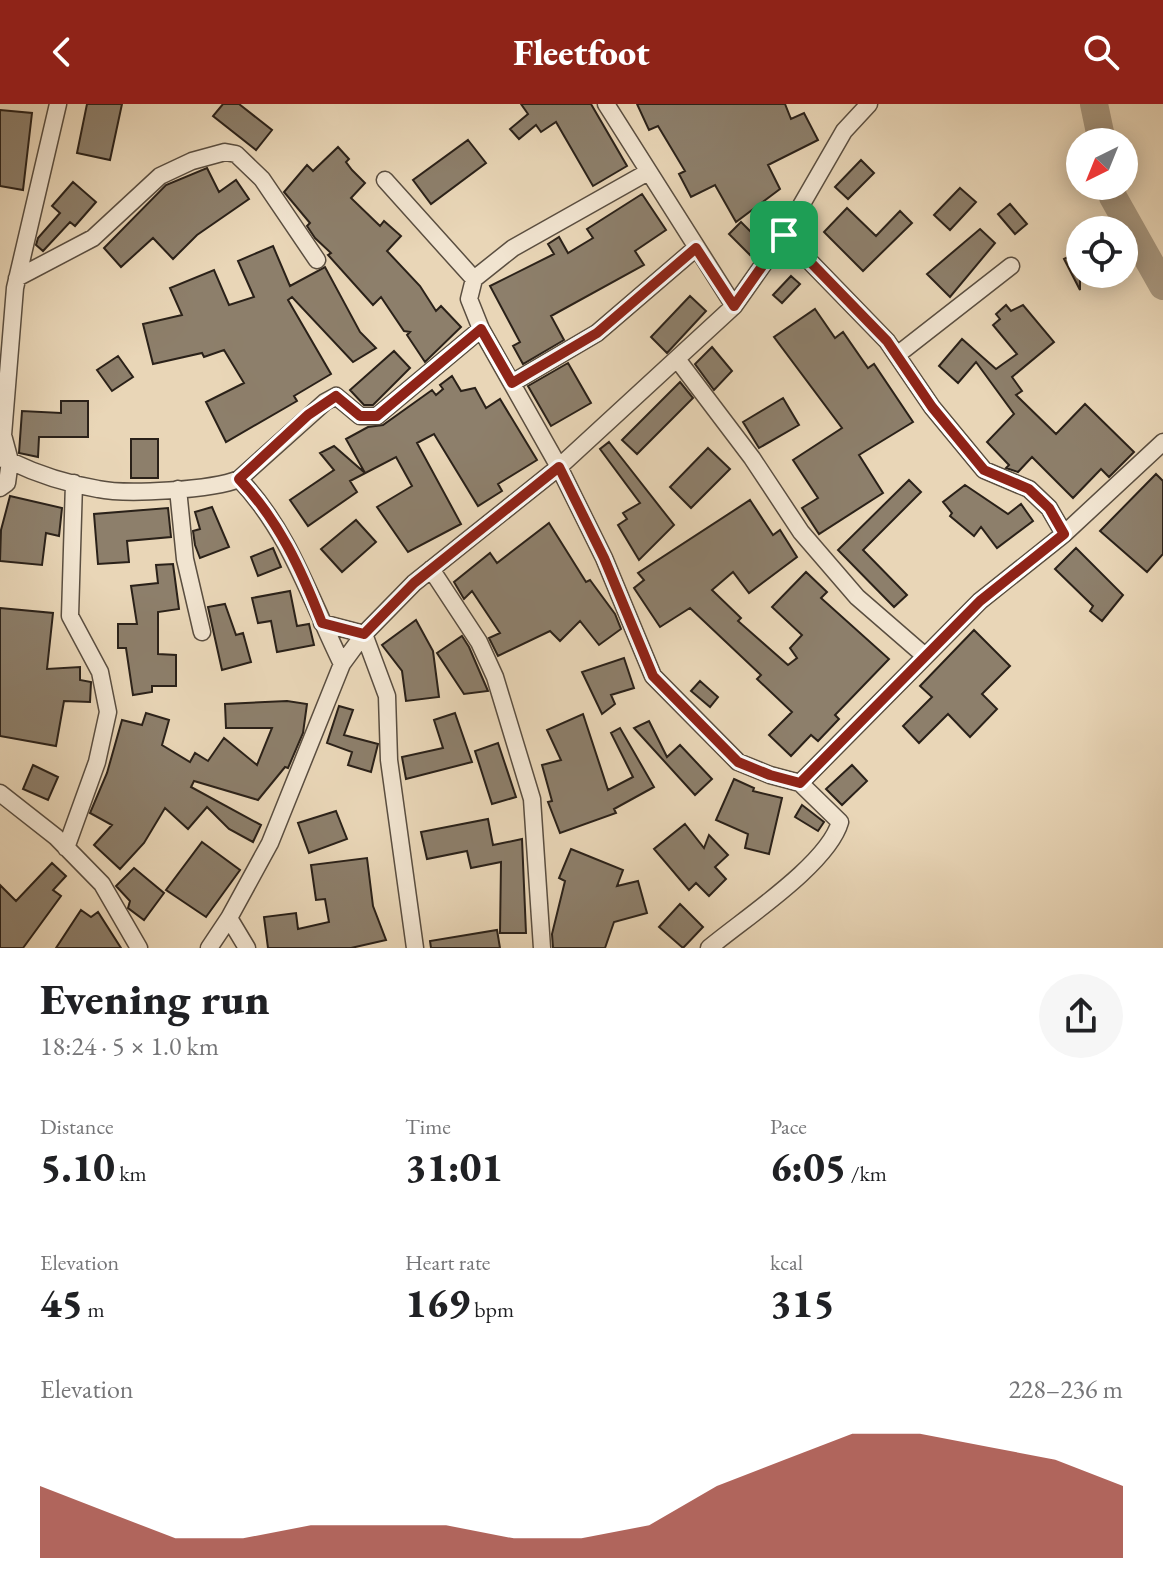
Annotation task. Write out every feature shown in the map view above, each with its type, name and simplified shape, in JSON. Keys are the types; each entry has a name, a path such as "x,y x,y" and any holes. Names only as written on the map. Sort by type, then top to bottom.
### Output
{"street":[{"path":"0,488 7,483 3,435 17,278 58,104"},
{"path":"606,104 734,306"},
{"path":"209,948 270,843 342,664 364,634 431,569 559,467 734,306 784,235 844,131 869,104"},
{"path":"17,278 93,238 160,176 192,161 225,152 236,154 262,179 317,260"},
{"path":"648,172 513,248 474,279 469,288 469,299 481,329 559,467 604,558 653,676 738,762 800,783 840,822 836,837 799,876 709,948"},
{"path":"385,180 474,279"},
{"path":"784,235 897,355 932,407 984,470 1029,489 1049,508 1064,534"},
{"path":"512,383 597,333 696,248"},
{"path":"897,355 1011,266"},
{"path":"5,460 34,473 100,490 178,489 227,484 239,479 325,402 336,396 360,416 377,416 481,329"},
{"path":"677,359 752,458 801,532 857,597 925,656"},
{"path":"800,783 980,601 1064,534 1163,442"},
{"path":"239,479 260,501 296,557 342,664"},
{"path":"66,848 97,762 108,712 100,672 70,616 74,483"},
{"path":"178,489 185,559 202,632"},
{"path":"431,569 479,642 495,677 532,799 542,948"},
{"path":"322,623 364,634"},
{"path":"364,634 387,696 389,760 415,948"},
{"path":"0,793 66,848 102,884 139,948"},
{"path":"229,918 247,948"}],"building":[{"path":"87,104 122,104 110,160 77,153"},
{"path":"223,104 239,104 272,130 256,150 213,116"},
{"path":"521,104 591,104 627,166 593,186 556,122 541,132 536,125 519,139 510,129 528,114"},
{"path":"637,104 785,104 791,119 804,113 818,140 768,165 780,189 736,222 715,185 691,197 679,174 685,171 658,126 649,130"},
{"path":"0,110 32,113 23,190 0,186"},
{"path":"468,140 486,163 431,204 413,180"},
{"path":"338,147 349,159 346,162 352,170 365,183 351,198 380,226 384,221 401,236 387,251 420,286 436,311 441,306 461,327 425,362 407,335 410,332 404,331 381,297 373,305 328,255 331,253 315,238 307,226 310,223 284,192 307,165 313,171"},
{"path":"861,160 874,173 848,199 835,187"},
{"path":"207,168 219,192 236,180 249,199 197,235 173,259 153,238 121,267 104,248 166,185"},
{"path":"73,182 96,202 75,226 70,222 43,251 36,245 38,238 60,213 52,206"},
{"path":"960,188 976,202 950,230 934,215"},
{"path":"642,194 666,230 635,251 644,265 551,316 564,340 523,364 513,346 520,342 490,286 554,254 548,244 559,237 568,253 593,238 587,229"},
{"path":"1010,204 1027,224 1015,234 998,214"},
{"path":"847,208 876,236 900,211 912,223 863,271 824,232"},
{"path":"741,222 762,243 750,255 729,234"},
{"path":"980,229 995,243 950,297 927,274"},
{"path":"273,246 290,286 325,267 360,332 376,348 353,362 292,297 288,300 331,374 294,396 297,401 226,442 206,402 244,383 224,350 204,357 202,353 153,364 143,324 182,315 170,288 214,270 229,305 254,297 238,261"},
{"path":"791,276 800,284 782,303 773,295"},
{"path":"690,296 706,311 667,353 651,337"},
{"path":"1006,305 1011,311 1023,305 1054,342 1012,377 1022,391 1016,395 1056,434 1085,404 1134,452 1109,477 1101,469 1073,498 1032,457 1018,472 1006,468 1009,465 987,442 1014,414 976,362 958,383 939,366 962,339 996,369 1017,354 993,325 1000,319 996,314"},
{"path":"815,309 835,338 843,332 868,368 874,364 913,422 859,455 883,493 819,534 802,508 818,498 793,460 842,428 774,337"},
{"path":"712,347 732,371 714,390 695,364"},
{"path":"394,351 410,368 373,405 364,405 350,390"},
{"path":"118,356 133,377 112,391 97,370"},
{"path":"568,363 591,403 551,426 528,386"},
{"path":"452,376 461,391 475,388 486,408 500,399 537,460 498,484 502,491 478,506 434,434 417,443 461,524 408,552 377,507 412,486 396,457 350,481 357,492 308,526 290,500 334,470 320,453 334,446 365,473 346,439 368,427 383,425 432,390 436,395 443,389 440,385"},
{"path":"680,382 693,398 637,454 622,440"},
{"path":"783,398 799,425 759,448 743,422"},
{"path":"61,401 88,401 88,437 39,437 38,457 19,453 22,411 61,413"},
{"path":"131,439 158,439 158,478 131,478"},
{"path":"609,442 674,525 639,560 618,525 627,519 623,513 640,503 600,449"},
{"path":"708,448 730,469 691,508 670,487"},
{"path":"1156,474 1163,481 1163,554 1147,572 1100,531"},
{"path":"909,480 921,492 863,550 907,595 894,607 838,550"},
{"path":"965,485 1008,514 1021,504 1033,521 997,548 981,527 974,536 950,516 952,513 943,502"},
{"path":"10,496 62,508 59,536 46,533 42,565 0,561 1,530"},
{"path":"750,500 773,535 780,530 797,557 749,593 733,572 712,590 741,618 738,621 788,665 797,658 790,648 802,635 772,607 806,572 827,592 821,598 889,659 835,715 839,719 818,741 811,735 791,756 769,735 792,712 757,679 761,675 690,608 660,627 634,588 644,580 638,573"},
{"path":"212,507 229,547 200,558 193,531 200,529 195,512"},
{"path":"168,508 171,537 127,541 129,562 98,564 94,514"},
{"path":"356,520 376,542 342,572 321,549"},
{"path":"549,523 586,582 590,580 615,614 621,629 599,645 580,621 560,641 550,631 498,656 489,638 500,633 472,591 464,599 454,582 490,553 497,563"},
{"path":"273,548 281,567 258,576 251,557"},
{"path":"1076,548 1123,595 1102,621 1090,611 1093,606 1055,569"},
{"path":"173,564 179,609 158,612 158,654 176,655 176,686 152,686 152,692 133,695 126,648 118,648 118,624 137,624 131,586 158,583 156,565"},
{"path":"290,591 297,626 309,624 314,645 277,652 271,621 258,623 252,598"},
{"path":"225,604 236,635 243,633 251,662 222,670 208,607"},
{"path":"0,608 53,613 47,669 80,667 80,680 91,682 90,702 64,701 56,746 0,736"},
{"path":"416,620 433,651 439,697 406,701 402,671 382,645"},
{"path":"974,630 1010,666 982,694 997,709 970,737 948,714 919,743 903,726 932,697 920,686"},
{"path":"462,636 488,691 464,694 437,653"},
{"path":"624,658 634,688 611,695 615,704 602,714 582,672"},
{"path":"700,681 718,697 710,707 691,691"},
{"path":"287,701 307,704 303,733 288,768 285,767 258,800 194,781 191,787 261,825 253,842 229,829 207,807 188,829 165,808 144,843 120,869 94,845 112,825 90,813 107,773 122,720 142,725 146,713 169,720 162,745 190,762 195,753 208,761 224,738 257,765 272,728 226,728 225,704"},
{"path":"339,706 353,710 344,735 378,744 371,772 348,765 352,752 327,743"},
{"path":"455,713 472,762 406,779 402,757 443,748 434,720"},
{"path":"583,714 608,790 633,777 611,733 620,728 654,787 614,809 616,813 560,833 548,802 552,801 542,765 561,760 547,730"},
{"path":"649,721 667,757 680,745 712,779 695,795 634,728"},
{"path":"498,743 516,797 492,804 475,751"},
{"path":"33,765 58,777 48,800 23,789"},
{"path":"852,765 867,781 842,805 826,789"},
{"path":"734,779 754,788 753,791 782,798 769,854 745,848 748,834 716,820"},
{"path":"802,805 824,822 818,831 795,817"},
{"path":"336,811 347,839 309,853 298,823"},
{"path":"488,819 493,845 522,839 526,933 500,933 501,862 471,868 467,851 427,859 421,832"},
{"path":"685,824 704,848 709,835 728,855 715,867 726,879 709,896 696,883 689,890 654,849"},
{"path":"202,842 240,870 206,917 166,890"},
{"path":"571,849 623,870 617,886 638,881 647,913 614,922 605,948 553,948 552,934 565,881 559,878"},
{"path":"367,858 373,906 386,940 351,948 268,948 264,917 296,913 298,929 329,922 325,899 316,900 311,865"},
{"path":"52,863 66,876 53,890 61,896 23,948 0,948 0,885 16,901"},
{"path":"134,868 164,893 144,920 128,908 130,901 116,886"},
{"path":"680,904 703,927 683,948 659,927"},
{"path":"81,910 91,917 98,912 121,948 56,948"},
{"path":"497,930 500,948 431,948 430,941"}],"waterway":[{"path":"1094,104 1099,128"},
{"path":"1115,200 1163,286"}],"route":[{"path":"784,235 887,341 932,407 984,470 1029,489 1049,508 1064,534 980,601 800,783 738,762 685,712 653,676 604,558 559,467 414,583 364,634 322,623 296,557 260,501 239,479 308,415 336,396 360,416 377,416 481,329 512,383 597,333 696,248 734,306 784,235"}]}
